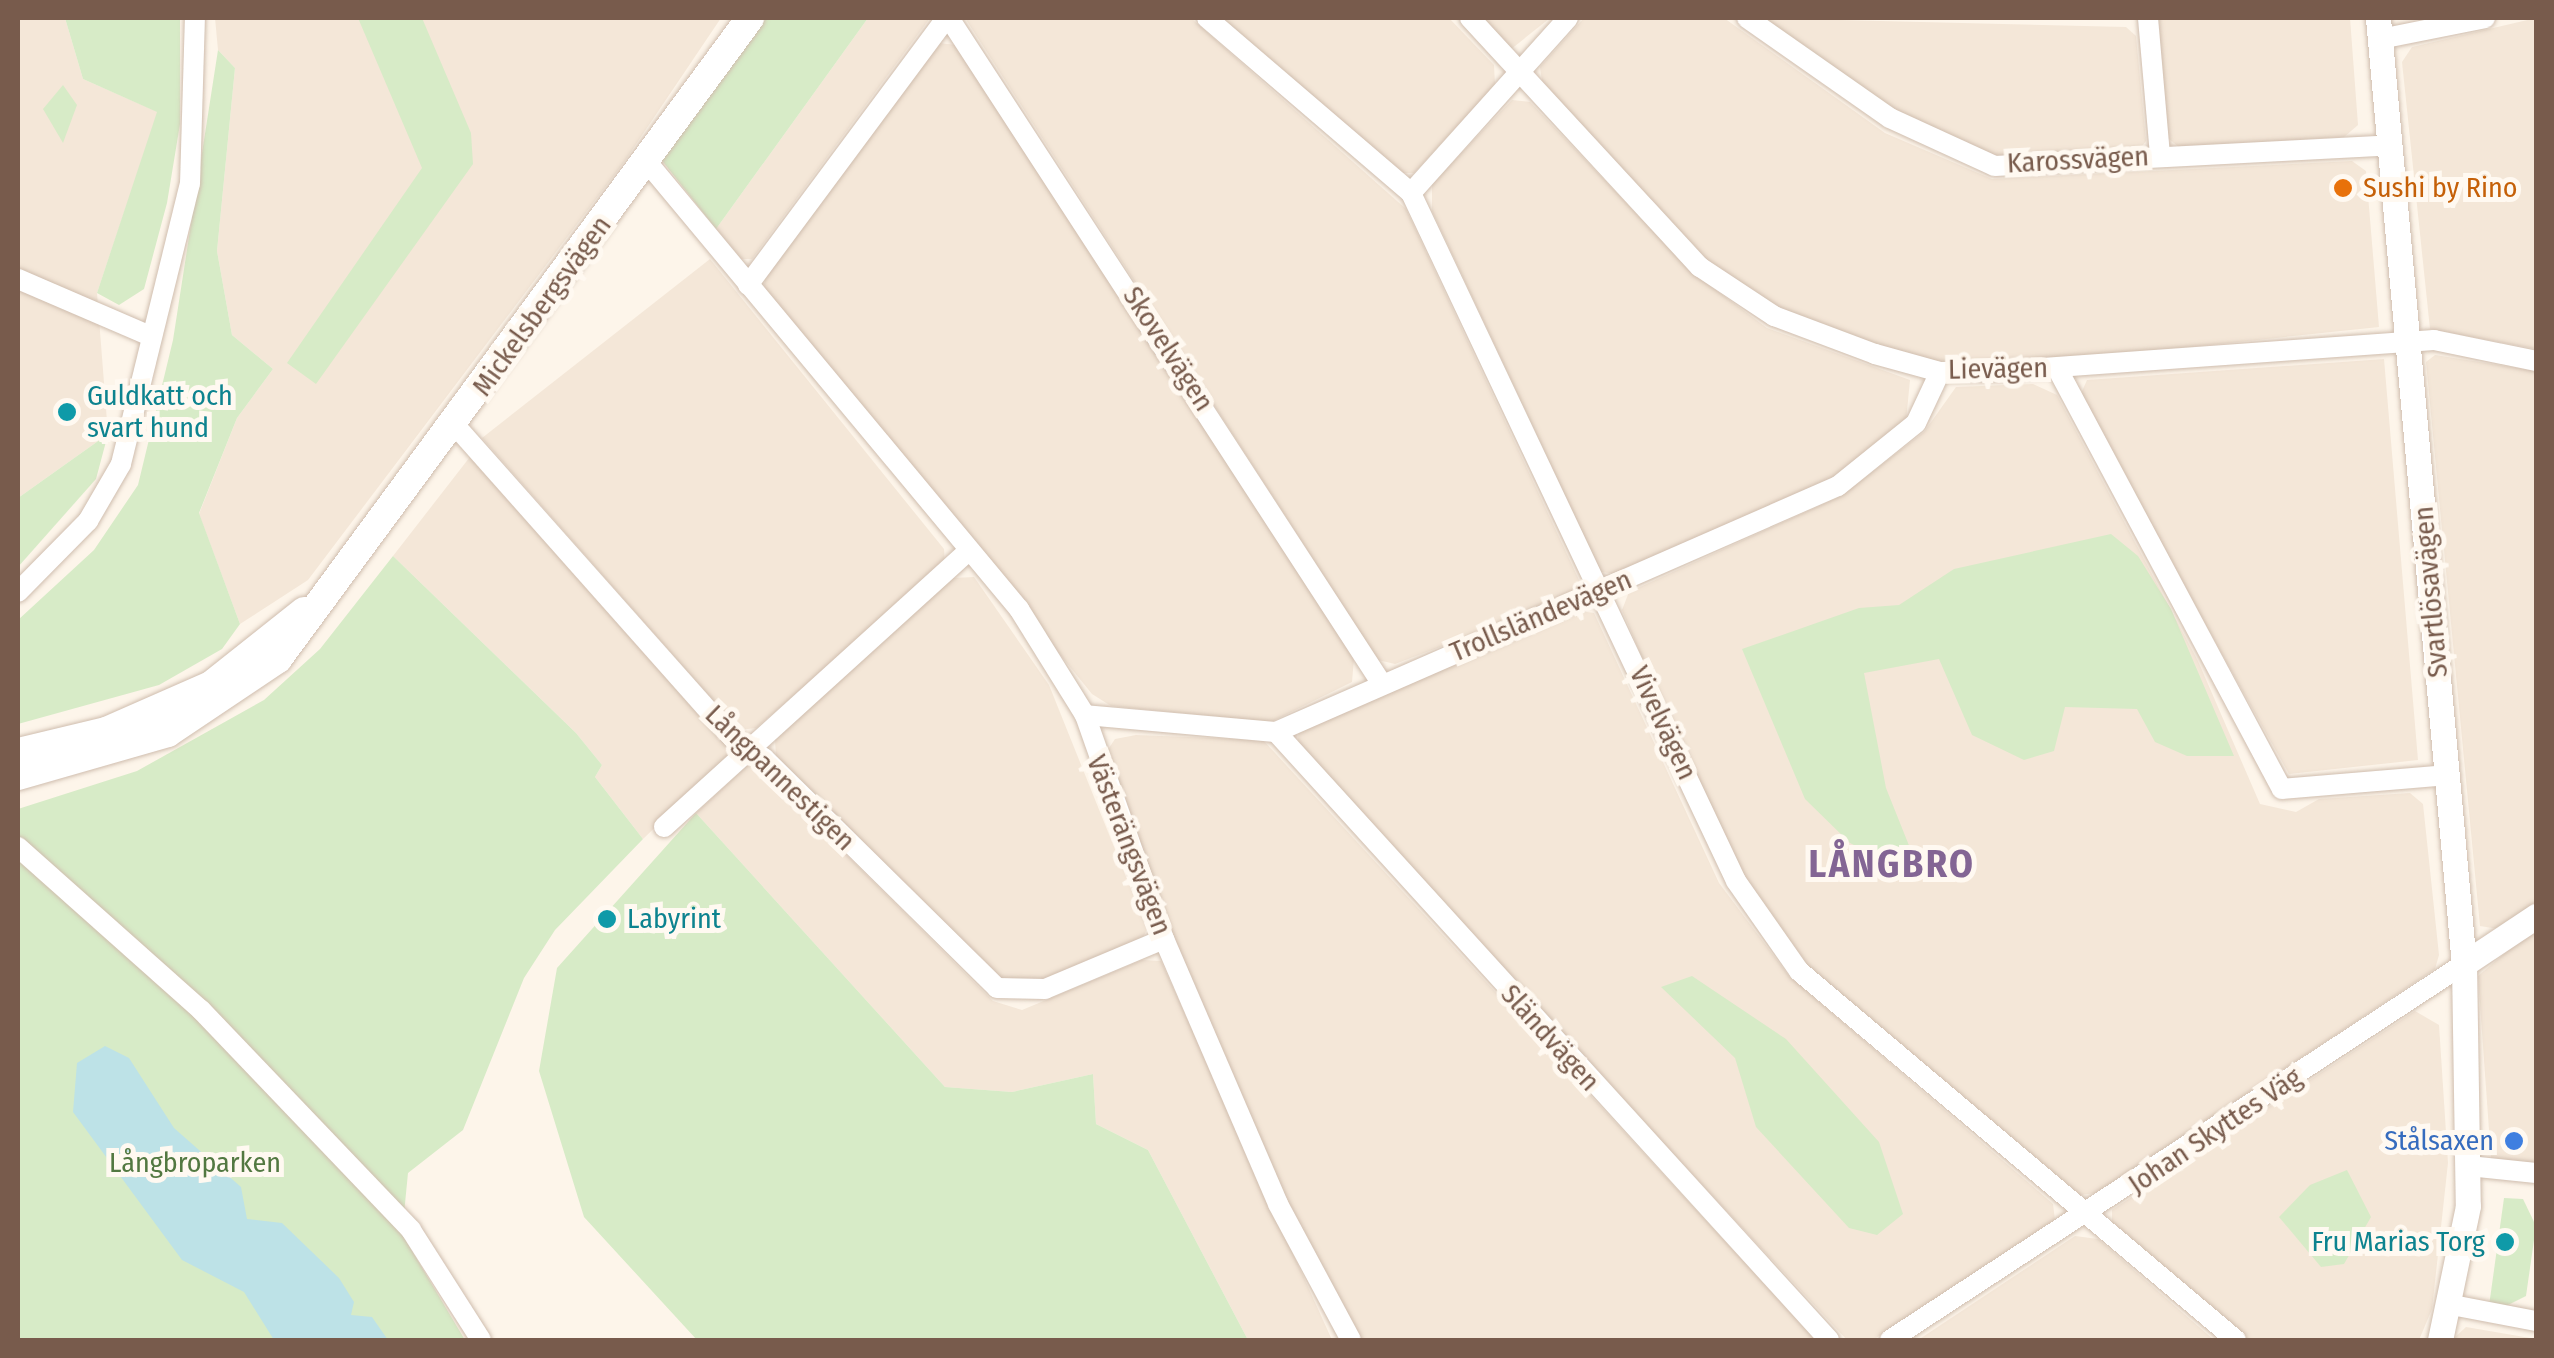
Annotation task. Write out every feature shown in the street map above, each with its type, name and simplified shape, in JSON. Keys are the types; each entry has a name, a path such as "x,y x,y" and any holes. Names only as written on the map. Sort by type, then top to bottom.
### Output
{"main road":[{"name":"Mickelsbergsvägen","path":"18,776 112,753 218,708 278,660 750,18"},
{"name":"Mickelsbergsvägen","path":"18,752 106,731 211,685 328,592"}],"street":[{"path":"18,592 88,521 121,464 148,335 190,184 196,18"},
{"path":"748,286 948,18"},
{"name":"Skovelvägen","path":"948,18 1382,684"},
{"name":"Vivelvägen","path":"1207,18 1411,193 1602,590 1736,881 1798,971 2236,1340"},
{"name":"Lievägen","path":"1470,18 1700,268 1774,316 1940,372 2057,368 2408,342 2496,348 2536,361"},
{"path":"1411,193 1568,18"},
{"name":"Karossvägen","path":"1747,18 1950,152 1995,166 2391,144"},
{"path":"2148,18 2160,156"},
{"path":"2380,28 2486,18"},
{"name":"Svartlösavägen","path":"2380,28 2464,964 2469,1166 2452,1305 2440,1340"},
{"name":"Västerängsvägen","path":"647,162 1019,609 1086,714 1164,939 1278,1204 1351,1340"},
{"path":"18,280 148,335"},
{"path":"2057,368 2282,789 2447,774"},
{"name":"Trollsländevägen","path":"1086,714 1276,732 1838,486 1916,424 1940,372"},
{"name":"Långpannestigen","path":"454,424 751,752 997,988 1045,989 1164,939"},
{"path":"664,827 968,551"},
{"name":"Sländvägen","path":"1276,732 1829,1340"},
{"path":"18,847 201,1010 410,1230 481,1340"},
{"name":"Johan Skyttes Väg","path":"1890,1340 2087,1217 2536,916"},
{"path":"2469,1166 2536,1173"},
{"path":"2452,1305 2536,1322"}],"shaded area":[{"path":"18,18 65,18 83,79 158,112 97,293 108,434 18,498"},
{"path":"215,18 721,18 624,162 308,580 240,624 199,514 237,418 273,369 232,335 217,251 235,68 218,50"},
{"path":"868,18 930,18 752,259 741,259 716,229"},
{"path":"965,18 1191,18 1406,209 1580,582 1571,597 1395,664 1378,660"},
{"path":"1217,18 1449,18 1494,65 1495,85 1414,173 1401,173"},
{"path":"1480,18 1550,18 1510,50"},
{"path":"1584,18 1724,18 1885,133 1992,179 2352,161 2366,171 2379,327 2058,361 1946,363 1875,346 1781,309 1704,260 1542,81 1540,67"},
{"path":"1761,18 2126,27 2136,36 2146,141 2139,150 1998,159 1894,112"},
{"path":"2159,18 2350,18 2358,125 2344,137 2179,147 2164,135"},
{"path":"2536,18 2536,349 2430,329 2402,62 2412,47"},
{"path":"938,43 957,45 1354,658 1352,682 1271,722 1111,706 1092,694 764,290 765,275"},
{"path":"1512,100 1530,102 1693,273 1767,328 1910,380 1906,421 1832,479 1619,574 1601,572 1432,211 1432,184"},
{"path":"710,259 944,549 945,565 756,728 739,730 482,438"},
{"path":"2435,355 2536,371 2536,903 2498,929 2480,926 2426,362"},
{"path":"2384,359 2418,760 2289,774 2079,398 2087,380"},
{"path":"2033,384 2057,395 2198,661 2260,804 2296,812 2319,799 2410,793 2423,804 2439,955 2435,969 2096,1193 2080,1195 1803,964 1736,881 1622,610 1629,592 1841,496 1924,432 1956,387"},
{"path":"473,453 733,752 643,839 595,777 602,765 576,733 393,556"},
{"path":"974,577 1049,685 1147,929 1142,940 1043,982 1003,981 776,757 775,739 953,578"},
{"path":"1580,611 1594,613 1719,883 1789,976 2053,1204 2055,1220 1873,1340 1847,1340 1297,751 1299,730"},
{"path":"1136,735 1263,740 1816,1340 1357,1340 1285,1201 1172,937 1105,754 1115,739"},
{"path":"752,761 993,1001 1022,1010 1142,960 1161,961 1332,1340 1248,1340 1148,1150 1096,1124 1093,1074 1012,1092 945,1087 696,813"},
{"path":"2536,927 2536,1165 2491,1158 2478,976"},
{"path":"2415,1011 2439,1025 2448,1163 2432,1309 2419,1340 2248,1340 2112,1224 2112,1210"},
{"path":"2075,1236 2098,1239 2214,1340 1918,1340"},
{"path":"2466,1327 2536,1339 2536,1340 2452,1340"}],"green space":[{"path":"65,18 180,18 180,124 167,203 144,289 119,305 97,293 157,112 83,79"},
{"path":"358,18 422,18 471,133 473,164 316,384 287,363 422,168"},
{"path":"764,18 868,18 716,229 660,158"},
{"path":"218,50 235,68 217,251 232,335 273,369 237,418 199,513 240,624 222,649 159,685 18,724 18,620 94,550 138,485 173,340"},
{"path":"63,85 77,105 63,143 43,109"},
{"path":"108,434 96,479 18,567 18,498"},
{"path":"2111,534 2138,556 2171,609 2234,756 2187,756 2155,742 2137,709 2065,707 2054,751 2024,760 1972,735 1939,659 1864,673 1886,788 1916,863 1887,862 1850,843 1805,799 1742,649 1859,608 1899,605 1954,569"},
{"name":"Långbroparken","path":"393,556 576,733 602,765 595,777 643,839 555,930 524,978 463,1130 408,1173 402,1234 465,1340 18,1340 18,809 137,771 264,700 320,649"},
{"path":"696,813 945,1087 1012,1092 1093,1074 1096,1124 1148,1150 1248,1340 697,1340 584,1217 539,1071 557,968"},
{"path":"1692,976 1786,1039 1879,1142 1903,1214 1877,1235 1849,1228 1756,1127 1735,1058 1661,987"},
{"path":"2347,1170 2371,1217 2344,1264 2321,1267 2279,1217 2310,1185"},
{"path":"2504,1198 2523,1199 2536,1226 2526,1296 2502,1308 2489,1306"}],"water":[{"path":"105,1046 129,1058 174,1128 241,1187 247,1219 282,1223 339,1278 354,1302 351,1315 372,1317 388,1340 274,1340 244,1292 182,1260 73,1112 77,1063"}],"place":[{"name":"Sushi by Rino","path":"2343,188"},
{"name":"Guldkatt och svart hund","path":"67,412"},
{"name":"Labyrint","path":"607,919"},
{"name":"Stålsaxen","path":"2514,1141"},
{"name":"Fru Marias Torg","path":"2505,1242"}],"district":[{"name":"LÅNGBRO","path":"1892,865"}]}
